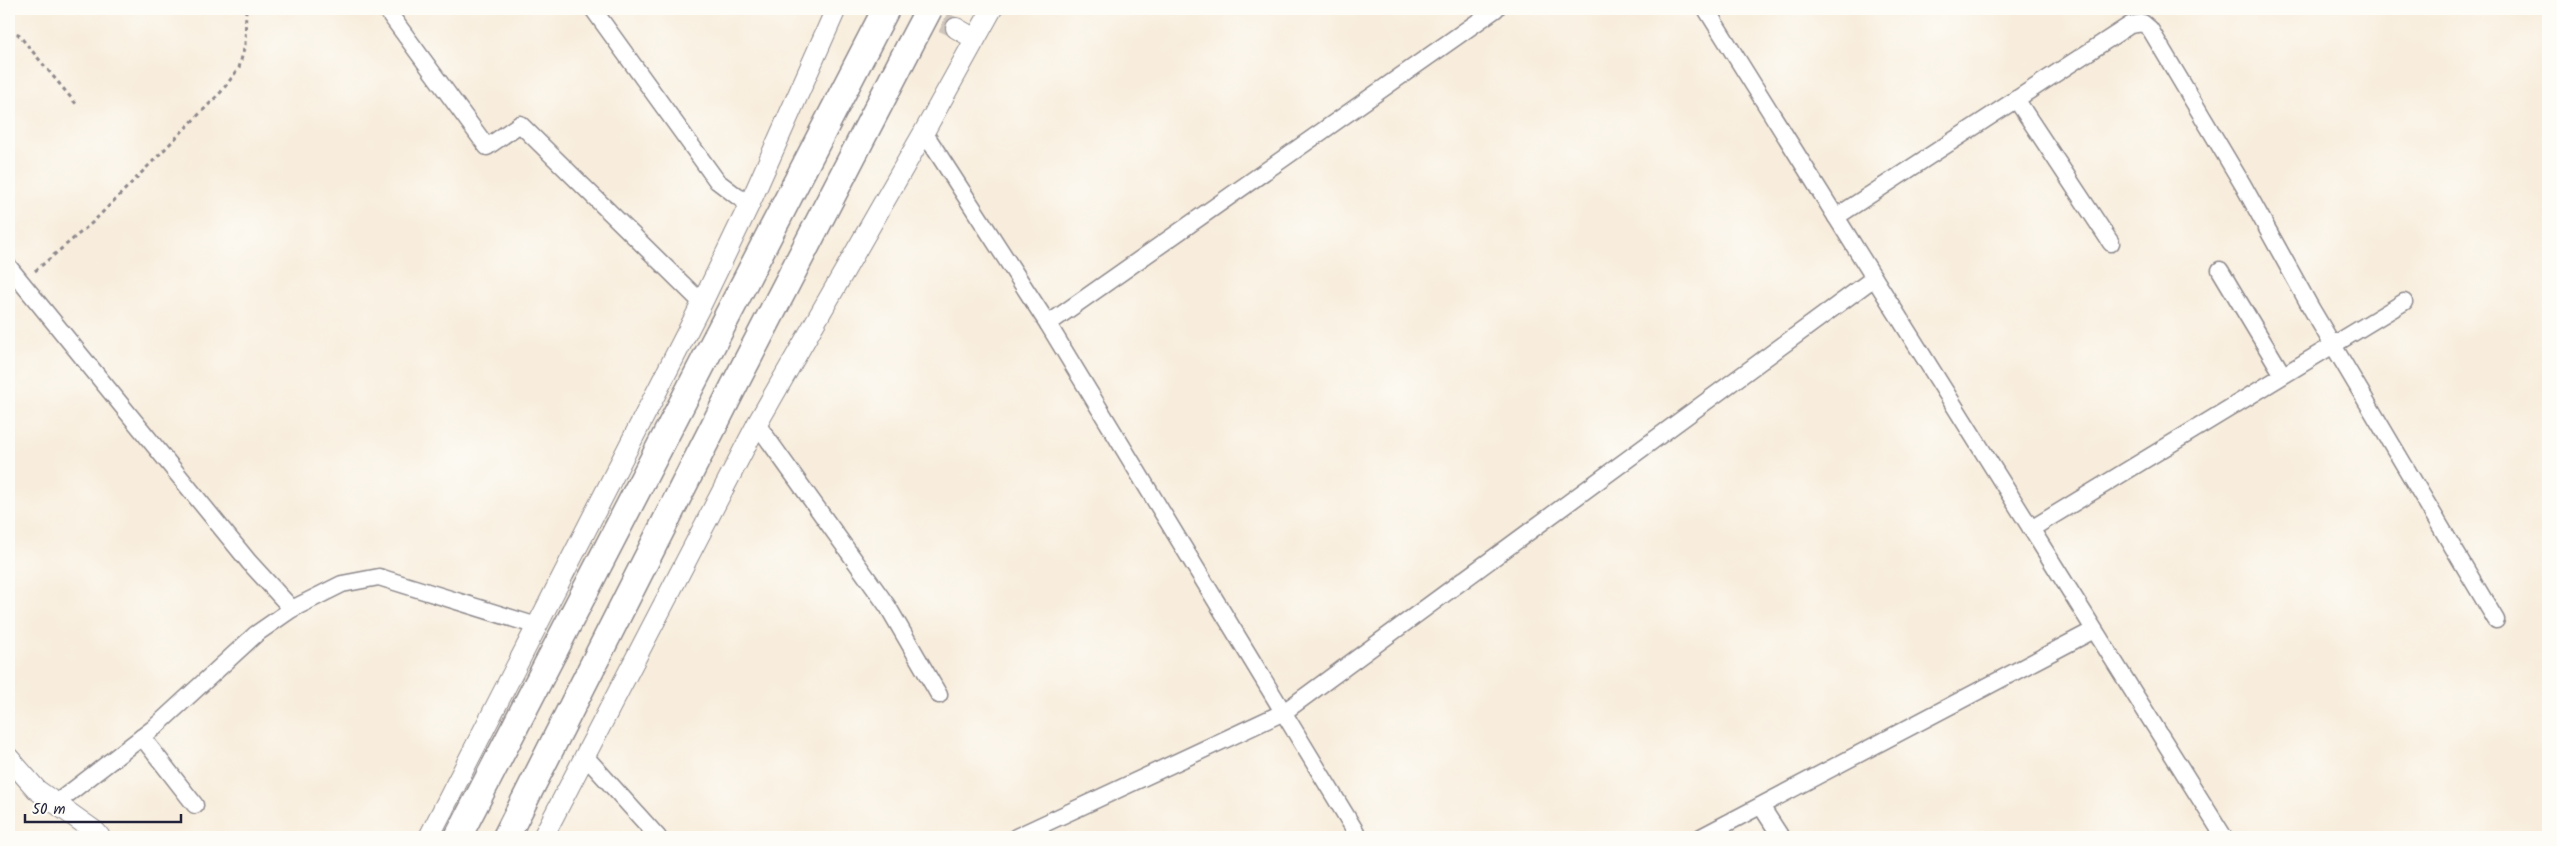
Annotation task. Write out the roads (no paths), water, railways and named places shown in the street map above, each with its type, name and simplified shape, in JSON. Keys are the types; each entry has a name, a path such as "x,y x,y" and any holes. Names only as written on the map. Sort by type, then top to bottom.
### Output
{"highway":[{"path":"458,837 886,9"},
{"path":"506,837 736,382 929,9"}],"street":[{"path":"386,9 487,147 520,124 702,303"},
{"path":"593,9 717,181 738,198 750,203"},
{"path":"429,837 702,303 750,203 836,9"},
{"path":"543,837 757,424 992,9"},
{"path":"1048,324 1496,9"},
{"path":"1706,9 2224,837"},
{"path":"1836,217 2130,25 2139,22 2147,26 2243,185 2333,345 2496,620"},
{"path":"956,28 975,39"},
{"path":"2016,99 2111,242"},
{"path":"924,132 1048,324 1360,837"},
{"path":"9,267 249,562 292,609"},
{"path":"2220,270 2283,376"},
{"path":"1016,837 1284,712 1874,278"},
{"path":"2031,529 2404,302"},
{"path":"757,424 888,608 939,695"},
{"path":"56,804 142,737 197,690 256,634 292,609 342,584 379,577 537,626"},
{"path":"1701,837 2094,630"},
{"path":"142,737 195,805"},
{"path":"584,756 658,837"},
{"path":"9,758 36,790 96,832 100,837"},
{"path":"1761,806 1781,837"}],"tunnel":[{"path":"916,9 956,28"}]}
